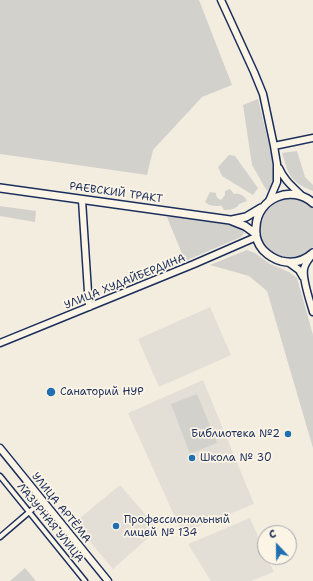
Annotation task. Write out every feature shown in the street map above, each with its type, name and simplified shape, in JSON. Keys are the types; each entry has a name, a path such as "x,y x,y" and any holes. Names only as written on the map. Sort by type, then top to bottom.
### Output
{"main road":[{"path":"221,0 261,90 278,164 283,177 302,196 313,203"},
{"path":"274,146 313,138"},
{"path":"270,201 276,182 278,164"},
{"name":"РАЕВСКИЙ ТРАКТ","path":"0,188 230,220 245,226 256,236"},
{"name":"РАЕВСКИЙ ТРАКТ","path":"230,220 246,217 263,207 274,198 286,194 302,196"},
{"path":"82,200 89,307"},
{"path":"263,207 258,215 256,223 256,236 260,247 272,257 288,262 304,260 312,254"},
{"name":"УЛИЦА ХУДАЙБЕРДИНА","path":"0,343 194,264 256,236"},
{"path":"312,254 306,263 304,277 313,312"},
{"path":"288,262 299,270 304,277"},
{"name":"УЛИЦА АРТЁМА","path":"0,448 108,581"}],"street":[{"name":"ЛАЗУРНАЯ УЛИЦА","path":"0,476 85,581"},
{"path":"0,537 30,513 42,501"}],"shaded area":[{"path":"0,0 199,0 232,85 202,97 153,150 147,175 0,154"},
{"path":"258,99 275,169 272,185 267,191 252,165 243,105"},
{"path":"297,151 305,177 313,185 313,191 305,188 295,181 289,173 282,153"},
{"path":"229,155 235,156 258,188 253,195 222,176 218,167"},
{"path":"230,189 234,194 240,194 245,197 247,201 239,204 235,208 226,210 224,210 221,205 212,206 205,202 210,192 216,193 216,196 221,200 225,195 225,191"},
{"path":"284,198 300,200 313,208 313,247 303,255 292,258 281,256 272,252 264,244 260,234 259,224 265,210 272,203"},
{"path":"0,206 36,211 35,222 0,216"},
{"path":"175,216 230,222 244,229 244,233 241,237 185,261 167,217"},
{"path":"247,250 255,253 270,264 289,272 297,278 313,335 313,448 267,291 249,276 210,265"},
{"path":"210,307 231,355 159,387 138,339"},
{"name":"Школа № 30","path":"203,380 254,504 182,533 128,413"},
{"path":"197,394 217,443 190,454 171,404"},
{"name":"Профессиональный лицей № 134","path":"120,485 158,529 113,569 74,523"},
{"path":"250,518 257,534 257,565 271,565 274,572 251,581 211,581 188,544"},
{"path":"25,568 36,581 10,581"}],"place":[{"name":"Санаторий НУР","path":"51,392"},
{"name":"Библиотека №2","path":"288,434"},
{"name":"Школа № 30","path":"192,458"},
{"name":"Профессиональный лицей № 134","path":"116,526"}]}
